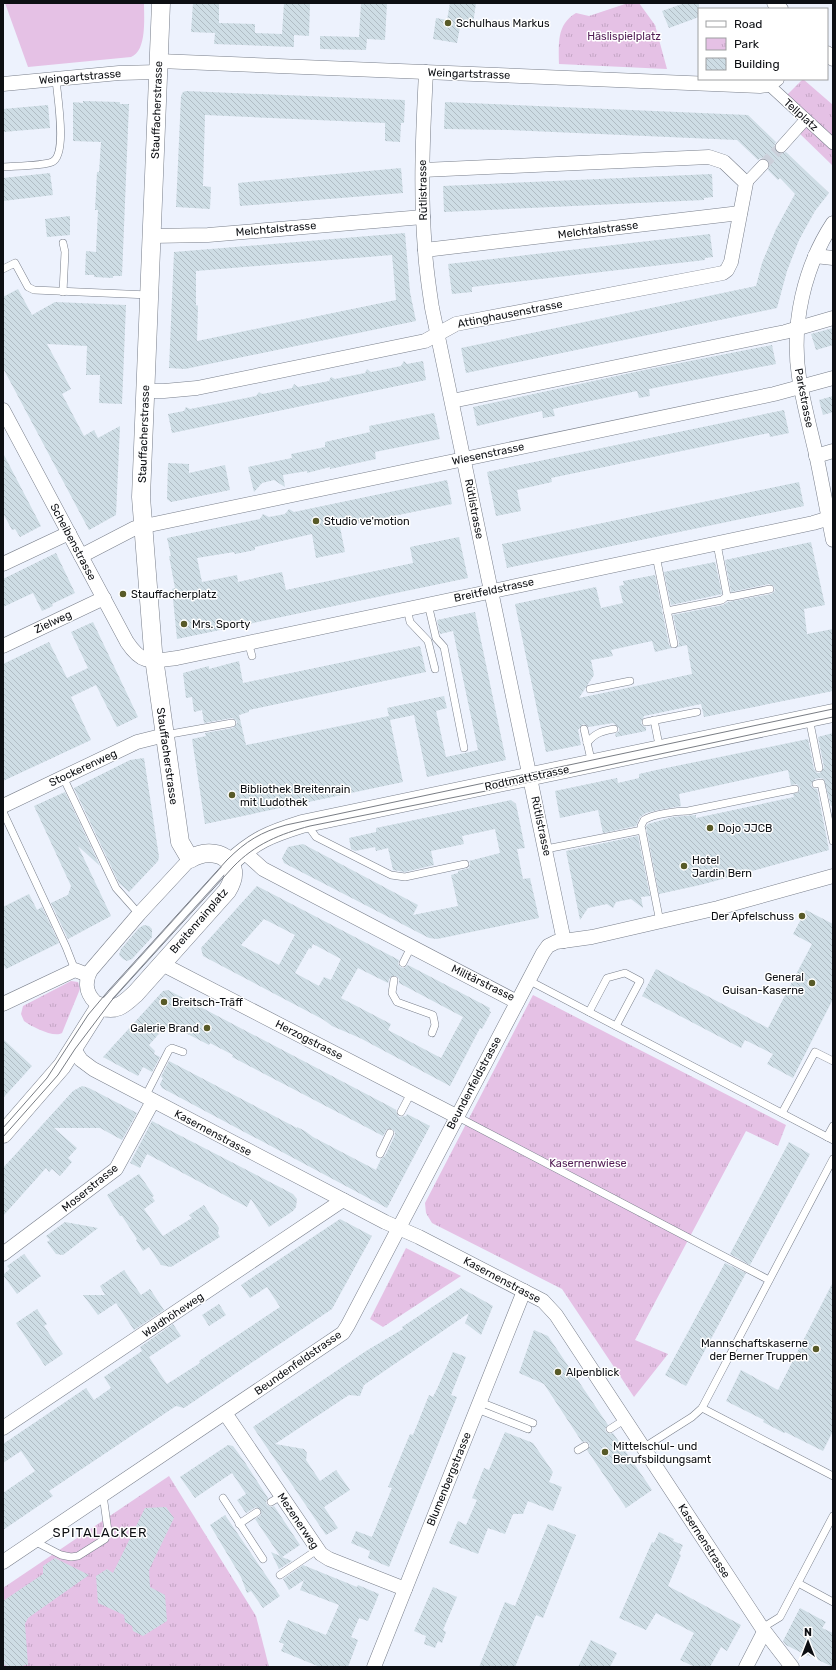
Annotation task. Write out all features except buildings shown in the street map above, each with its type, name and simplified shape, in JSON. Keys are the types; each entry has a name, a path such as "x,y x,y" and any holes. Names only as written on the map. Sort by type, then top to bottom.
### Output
{"street":[{"name":"Stauffacherstrasse","path":"161,3 141,497 154,660 179,840 190,859"},
{"name":"Weingartstrasse","path":"3,84 126,72 158,66 426,72 744,86 773,82"},
{"name":"Rütlistrasse","path":"426,72 423,217 425,250 432,308 564,941"},
{"name":"Tellplatz","path":"773,82 806,119 833,144"},
{"path":"781,147 806,119"},
{"path":"423,170 709,157 724,162 746,183"},
{"path":"740,213 746,183 763,165"},
{"name":"Melchtalstrasse","path":"425,250 740,213"},
{"name":"Attinghausenstrasse","path":"145,391 197,388 425,341 456,324 723,273 729,266 740,213"},
{"name":"Melchtalstrasse","path":"152,236 208,235 423,217"},
{"name":"Parkstrasse","path":"833,223 815,256 805,284 798,328 797,361 801,387 831,518 833,540"},
{"path":"815,256 833,258"},
{"path":"452,401 785,332 833,318"},
{"name":"Wiesenstrasse","path":"143,526 774,394 833,378"},
{"name":"Scheibenstrasse","path":"3,410 134,652 143,660 154,660"},
{"path":"816,456 833,451"},
{"name":"Breitfeldstrasse","path":"154,660 177,658 407,608 717,544 831,518"},
{"path":"81,556 130,530 143,526"},
{"path":"3,564 69,533"},
{"name":"Zielweg","path":"3,646 104,598"},
{"name":"Rodtmattstrasse","path":"236,857 256,842 269,835 310,822 833,713"},
{"name":"Stockerenweg","path":"3,806 137,742 165,735"},
{"path":"4,1000 82,973 100,959 190,859 199,855 213,854 225,858 236,857"},
{"name":"Militärstrasse","path":"236,857 263,869 517,1002 543,953 548,946 556,942 592,937 660,922 718,908 833,876"},
{"name":"Breitenrainplatz","path":"100,1006 113,1009 123,1005 162,964 227,891 232,882 234,874 233,867 236,857"},
{"name":"Herzogstrasse","path":"162,964 456,1116"},
{"path":"3,1134 56,1074 100,1006 91,998 82,973"},
{"name":"Beundenfeldstrasse","path":"3,1562 343,1333 517,1002"},
{"name":"Kasernenstrasse","path":"73,1048 87,1066 343,1200 543,1301 552,1311 763,1630 792,1667"},
{"name":"Moserstrasse","path":"3,1254 118,1167 149,1099"},
{"name":"Waldhöheweg","path":"3,1428 343,1200"},
{"name":"Blumenbergstrasse","path":"374,1667 524,1291"},
{"name":"Mezenerweg","path":"225,1413 276,1499 322,1556 405,1589"},
{"path":"746,1667 763,1630"}],"lane":[{"path":"3,167 52,162 58,157 61,132 56,79"},
{"path":"63,243 64,292"},
{"path":"3,269 15,263 31,290 149,295"},
{"path":"717,544 727,596"},
{"path":"656,556 674,644"},
{"path":"667,611 722,600 727,596 730,597 770,589"},
{"path":"428,604 436,638 444,647 464,748"},
{"path":"407,608 410,622 428,641 435,669"},
{"path":"248,642 252,656"},
{"path":"590,689 630,680"},
{"path":"646,722 697,712"},
{"path":"809,718 819,768"},
{"path":"654,720 660,750"},
{"path":"165,735 232,723"},
{"path":"584,729 592,764"},
{"path":"587,744 592,736 599,732 614,729"},
{"path":"64,777 116,888 139,914"},
{"path":"816,784 821,783 833,841"},
{"path":"660,922 642,830 642,822 650,817 688,811 795,789"},
{"path":"3,812 68,951 82,973"},
{"path":"310,822 311,830 316,837 391,875 405,877 465,864"},
{"path":"546,849 642,830"},
{"path":"100,1006 236,857"},
{"path":"403,963 411,947"},
{"path":"589,1012 607,978 626,974 640,981 616,1026"},
{"path":"394,980 392,993 397,1002 433,1015 435,1025 432,1033"},
{"path":"528,980 830,1138 833,1126"},
{"path":"149,1099 170,1049 175,1048 183,1052"},
{"path":"782,1113 815,1052 833,1060"},
{"path":"401,1112 411,1093"},
{"path":"456,1116 769,1280"},
{"path":"380,1154 390,1133"},
{"path":"643,1448 692,1417 702,1408 833,1159"},
{"path":"478,1405 533,1423"},
{"path":"478,1405 528,1430"},
{"path":"702,1408 833,1476"},
{"path":"610,1429 624,1420"},
{"path":"34,1541 62,1555 71,1557 78,1556 105,1539 108,1531 103,1495"},
{"path":"223,1498 262,1559"},
{"path":"239,1524 257,1512"},
{"path":"763,1630 780,1617 833,1516"},
{"path":"280,1575 317,1550"},
{"path":"798,1583 833,1602"}],"green space":[{"path":"5,3 144,3 144,33 140,48 136,54 131,57 28,67"},
{"name":"Häslispielplatz","path":"628,3 639,3 655,25 667,69 559,64 560,36 565,23 570,18 576,13 589,16"},
{"path":"802,80 804,80 833,105 833,166 796,130 806,120 784,98"},
{"path":"71,981 78,982 80,989 62,1033 49,1033 37,1029 24,1021 21,1014 23,1006"},
{"name":"Kasernenwiese","path":"533,995 786,1125 778,1146 746,1131 635,1340 668,1354 634,1397 562,1289 432,1223 426,1213 425,1203"},
{"path":"406,1248 461,1276 383,1327 370,1319"},
{"path":"169,1476 256,1616 269,1667 3,1667 3,1588"}],"tunnel":[{"path":"763,165 781,147"}],"tram line":[{"path":"3,1128 47,1078 88,1015 109,990 227,860 247,842 261,834 286,825 833,709"},
{"path":"3,1137 58,1075 75,1049 112,1000 233,867 250,852 268,841 278,836 310,826 511,786 833,717"}],"place":[{"name":"Schulhaus Markus","path":"448,23"},
{"name":"Studio ve'motion","path":"316,521"},
{"name":"Stauffacherplatz","path":"123,594"},
{"name":"Mrs. Sporty","path":"184,624"},
{"name":"Bibliothek Breitenrain mit Ludothek","path":"232,795"},
{"name":"Dojo JJCB","path":"710,828"},
{"name":"Hotel Jardin Bern","path":"684,866"},
{"name":"Der Apfelschuss","path":"802,916"},
{"name":"General Guisan-Kaserne","path":"812,983"},
{"name":"Breitsch-Träff","path":"164,1002"},
{"name":"Galerie Brand","path":"207,1028"},
{"name":"Mannschaftskaserne der Berner Truppen","path":"816,1349"},
{"name":"Alpenblick","path":"558,1372"},
{"name":"Mittelschul- und Berufsbildungsamt","path":"605,1452"}],"district":[{"name":"SPITALACKER","path":"100,1532"}]}
